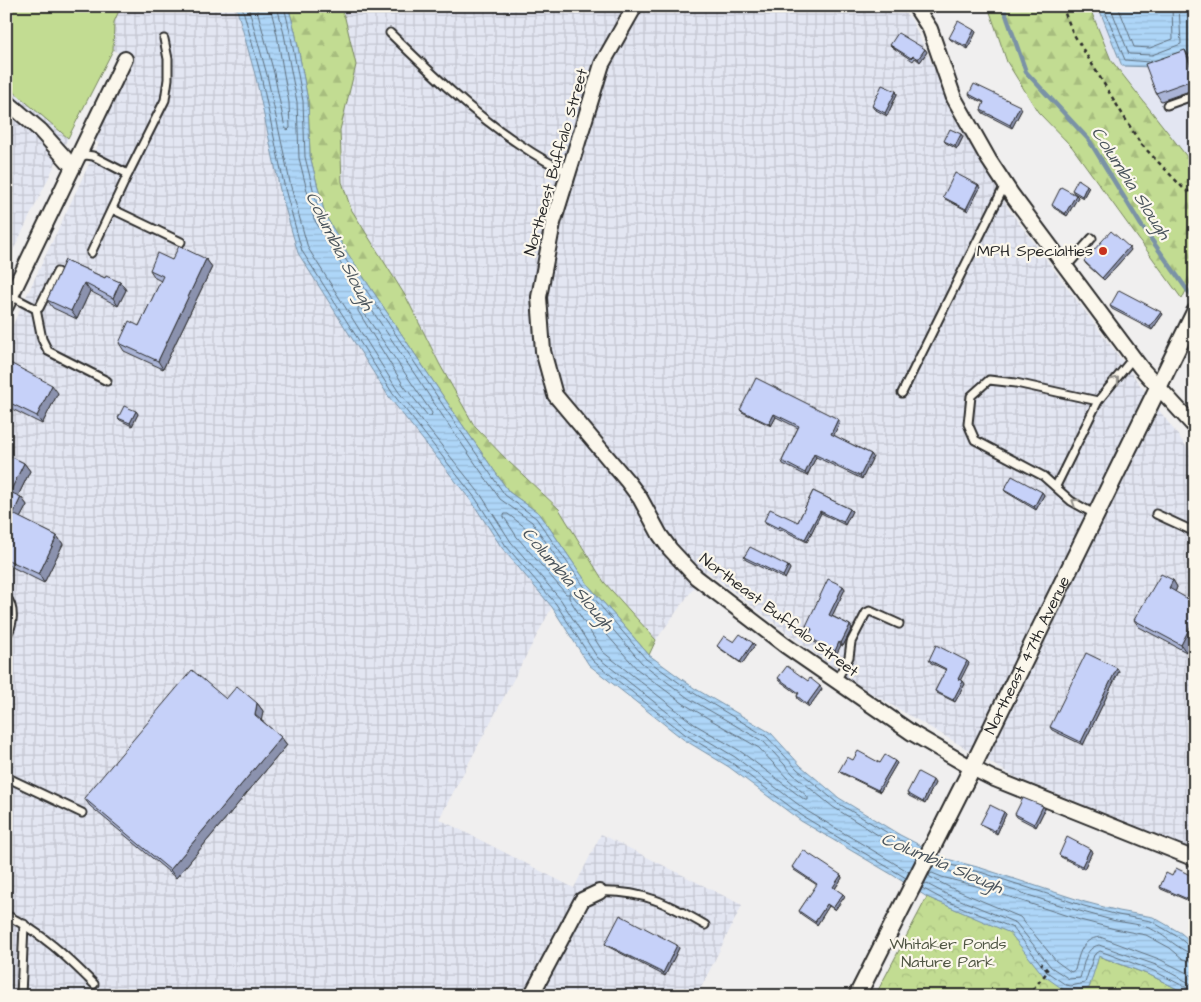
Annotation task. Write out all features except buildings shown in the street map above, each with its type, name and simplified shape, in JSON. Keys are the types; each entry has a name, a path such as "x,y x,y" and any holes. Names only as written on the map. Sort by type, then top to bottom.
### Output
{"street":[{"name":"Northeast Buffalo Street","path":"635,6 602,64 554,223 539,296 543,351 555,395 628,482 640,498 660,535 681,563 696,577 786,646 912,733 972,768 992,778 1195,859"},
{"path":"915,6 930,29 954,98 984,152 1005,184 1133,358 1195,427"},
{"path":"7,303 125,59"},
{"path":"6,101 75,163"},
{"name":"Northeast 47th Avenue","path":"857,996 938,838 1193,316"},
{"path":"530,996 582,900 599,892"}],"lane":[{"path":"390,33 444,86 493,126 552,165 570,172"},
{"path":"91,253 165,100 168,59 164,39"},
{"path":"1167,105 1195,95"},
{"path":"75,163 86,155 93,156 128,174"},
{"path":"902,393 1005,184"},
{"path":"112,209 181,242"},
{"path":"1066,267 1092,238"},
{"path":"36,309 39,308 57,272"},
{"path":"7,303 36,309"},
{"path":"36,309 42,339 48,351 107,381"},
{"path":"1056,486 1098,401 1133,358"},
{"path":"1096,515 1072,501 1043,476 975,440 968,424 971,396 989,380 1016,383 1098,401"},
{"path":"1156,514 1195,532"},
{"path":"6,597 13,608 10,630 6,636"},
{"path":"836,681 849,657 851,642 866,613 870,611 899,624"},
{"path":"6,778 82,814"},
{"path":"599,892 620,891 641,896 673,907 705,924"},
{"path":"6,915 24,924 61,952 94,984"},
{"path":"21,996 24,924"}],"path":[{"path":"1062,6 1073,33 1140,143 1185,190 1195,195"},
{"path":"1031,996 1030,993 1048,971 1041,963"}],"shaded area":[{"path":"121,6 236,6 256,78 280,190 298,253 389,397 472,502 502,548 552,607 439,819 574,888 601,834 742,905 697,996 6,996 6,339 99,143 86,137 125,56 113,50 114,22"},
{"path":"339,6 898,6 911,19 964,132 1010,211 1195,458 1195,850 1015,777 852,682 706,571 656,640 604,582 559,509 475,427 440,365 406,297 351,209 342,182 340,130 356,65"},
{"path":"1089,6 1195,6 1195,167 1111,60"},
{"path":"6,85 68,138 6,265"}],"green space":[{"path":"6,6 121,6 114,22 113,50 68,138 6,85"},
{"path":"288,6 339,6 345,18 356,65 340,130 342,182 351,209 406,297 440,365 475,427 559,509 604,582 656,640 649,655 589,586 540,514 509,492 348,254 325,215 310,156 308,101 295,31"},
{"path":"988,6 1089,6 1111,60 1195,167 1195,272 1182,299 1072,147 1038,112 1007,62"},
{"name":"Whitaker Ponds Nature Park","path":"927,897 1044,947 1098,956 1152,976 1191,996 875,996"}],"water":[{"path":"236,6 288,6 295,31 308,101 310,156 325,215 348,254 509,492 540,514 589,586 649,655 694,688 771,733 801,766 839,798 900,835 947,859 981,868 1085,902 1153,917 1181,933 1195,945 1195,996 1191,996 1152,976 1099,956 1089,988 1071,991 1064,990 1043,975 1010,933 927,897 801,821 729,767 683,739 589,665 552,607 502,548 472,502 389,397 298,253 280,190 256,78"},
{"path":"1098,6 1190,6 1193,44 1190,54 1153,67 1122,66"}],"waterway":[{"name":"Columbia Slough","path":"1003,6 1026,72 1089,140 1141,225 1195,298"}],"place":[{"name":"MPH Specialties","path":"1103,251"}]}
